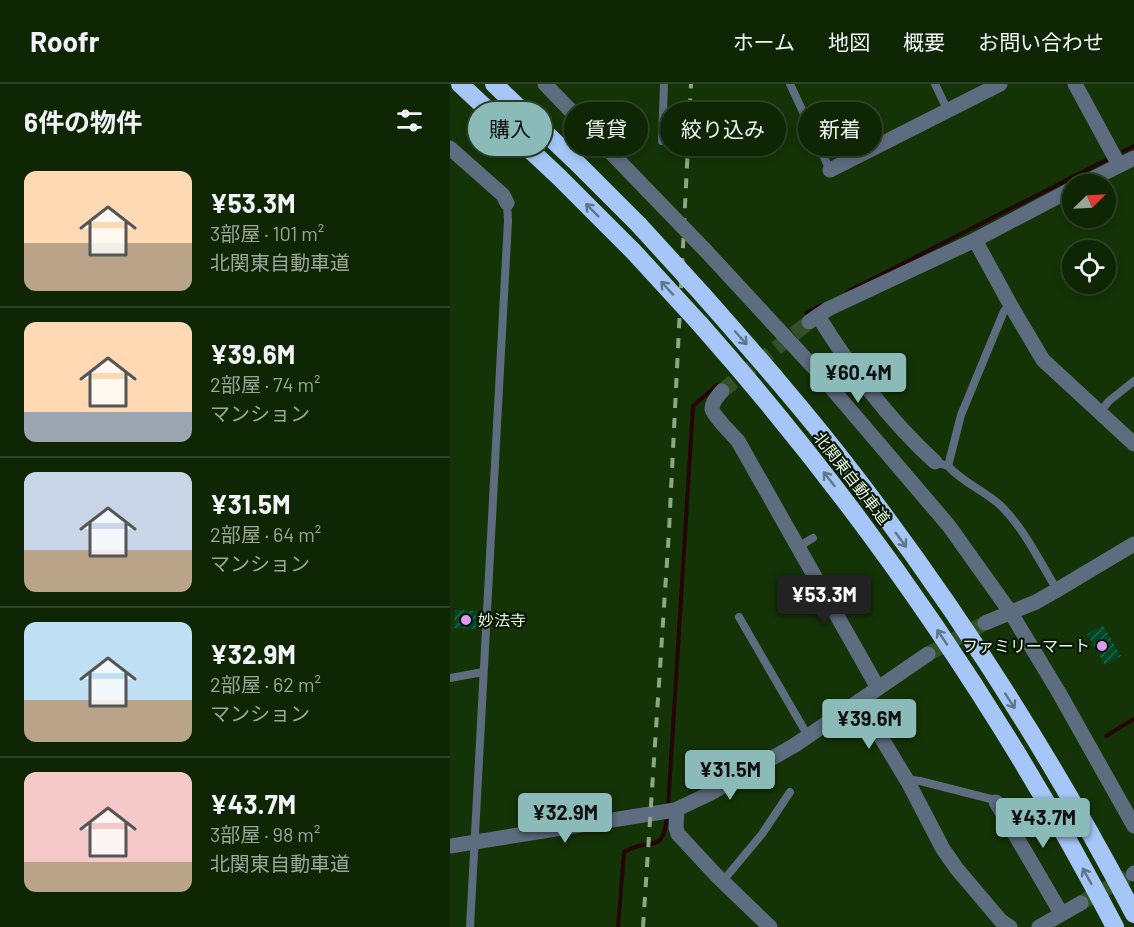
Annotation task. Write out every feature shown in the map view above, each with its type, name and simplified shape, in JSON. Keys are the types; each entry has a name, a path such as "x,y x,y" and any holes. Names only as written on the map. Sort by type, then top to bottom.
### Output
{"highway":[{"name":"北関東自動車道","path":"458,84 477,99 559,177 633,251 740,369 836,488 926,612 1004,732 1058,823 1115,927"},
{"name":"北関東自動車道","path":"494,84 639,225 756,354 854,475 944,599 1023,722 1078,812 1134,914"}],"street":[{"path":"544,84 706,251 816,370 949,526 1011,613 1134,826"},
{"path":"830,170 1000,84"},
{"path":"1076,84 1119,165"},
{"path":"450,148 503,195 507,203"},
{"path":"1101,174 1134,158"},
{"path":"942,464 884,410 813,319 828,309 975,240 1062,194"},
{"path":"975,240 1043,360 1134,444"},
{"path":"722,392 714,402 712,409 738,441 878,688"},
{"path":"985,623 1057,590 1134,544"},
{"path":"450,846 677,809 711,793 795,745 928,654"},
{"path":"859,701 908,782 943,849 1001,925"},
{"path":"996,802 1061,913"},
{"path":"677,809 678,834 722,882 770,927"},
{"path":"1039,927 1081,903"}],"lane":[{"path":"663,102 664,84"},
{"path":"790,84 830,170"},
{"path":"935,84 947,109"},
{"path":"470,927 507,244 507,203"},
{"path":"1011,306 1004,311 942,464 984,491 1011,517 1057,590"},
{"path":"1099,413 1109,401 1134,381"},
{"path":"798,547 813,538"},
{"path":"739,617 808,736"},
{"path":"450,678 483,672"},
{"path":"908,782 920,781 996,802"},
{"path":"722,882 762,834 790,792"}],"building":[{"name":"妙法寺","path":"455,610 477,611 476,629 454,628"},
{"path":"1103,625 1121,656 1105,665 1087,634"}],"waterway":[{"path":"1124,151 1134,146"},
{"path":"847,292 1108,159"},
{"path":"806,313 821,305"},
{"path":"668,808 693,406 717,385"},
{"path":"1106,736 1134,719"},
{"path":"618,927 624,852 659,841 663,836 667,815"}],"tunnel":[{"path":"722,391 809,322"},
{"path":"928,654 985,623"},
{"path":"1081,903 1127,877"}],"railway":[{"path":"643,927 669,531 691,84"}],"place":[{"name":"妙法寺","path":"466,620"},
{"name":"ファミリーマート","path":"1102,646"}]}
